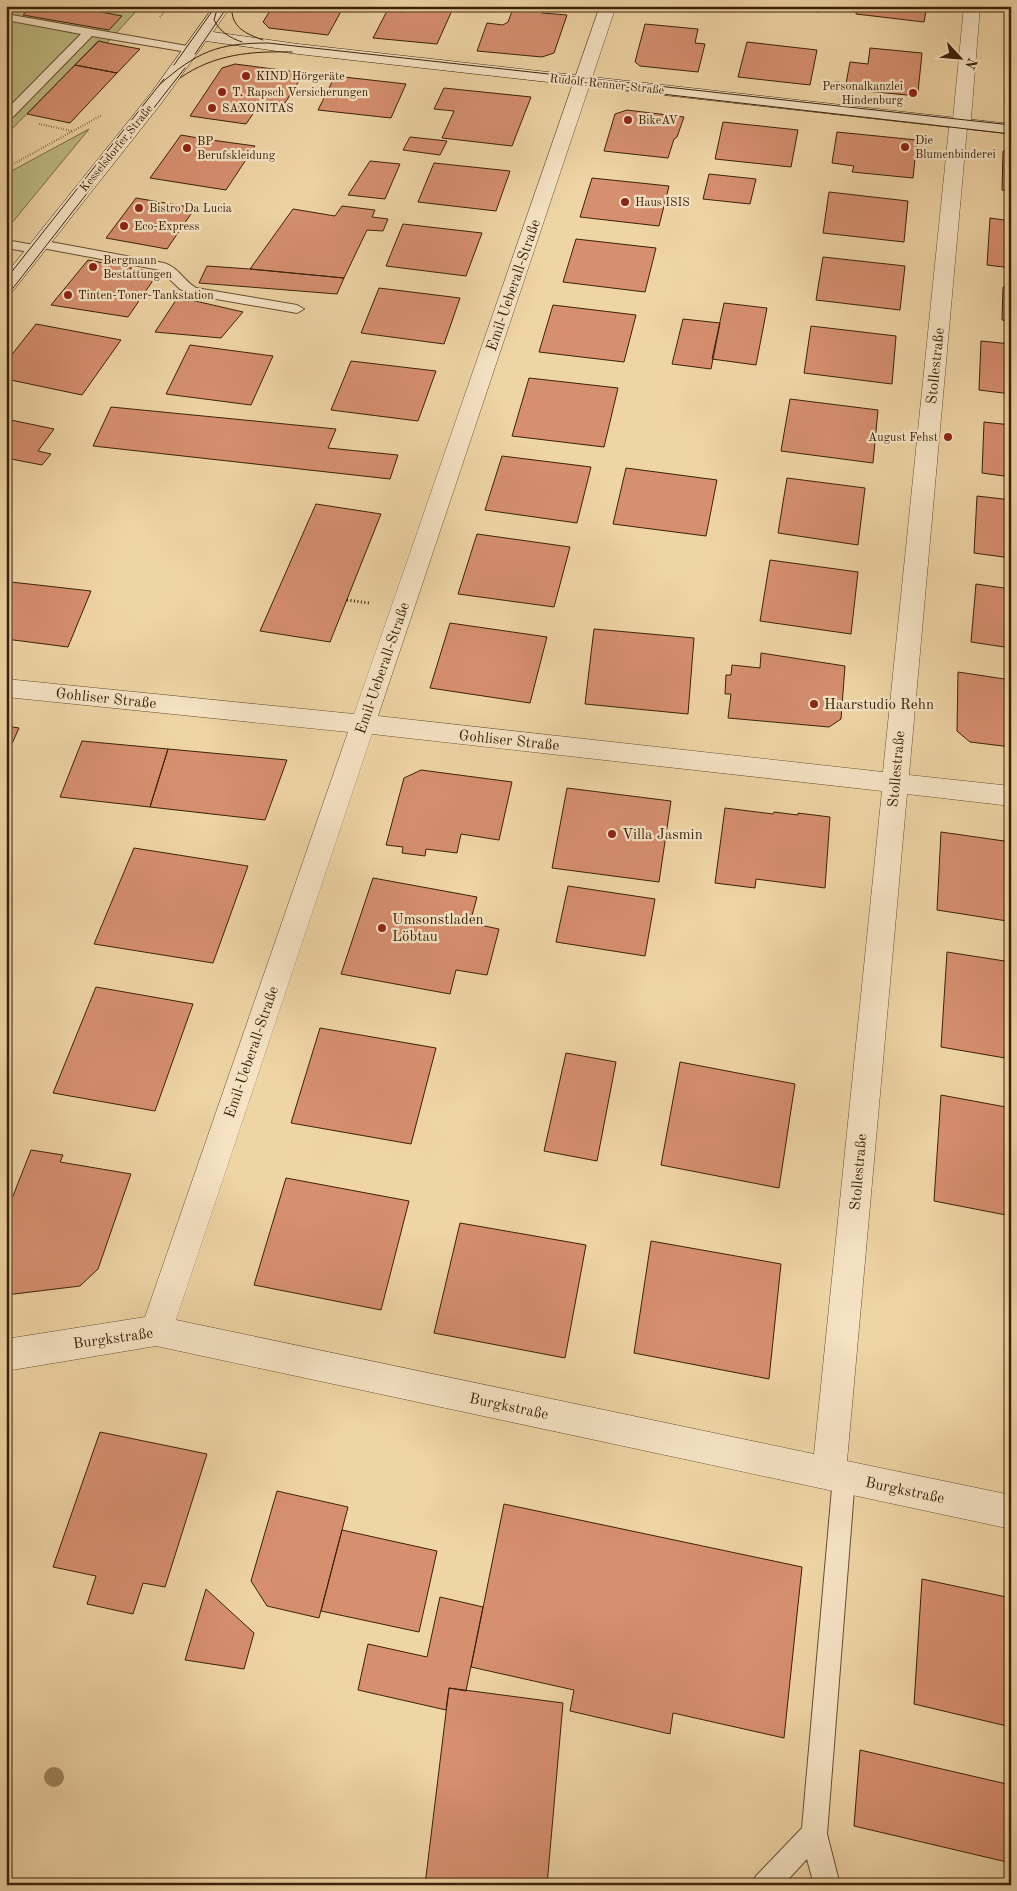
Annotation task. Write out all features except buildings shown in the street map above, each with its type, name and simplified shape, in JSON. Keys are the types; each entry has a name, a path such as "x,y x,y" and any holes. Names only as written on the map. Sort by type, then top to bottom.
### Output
{"street":[{"name":"Kesselsdorfer Straße","path":"6,287 198,43 223,6"},
{"name":"Emil-Ueberall-Straße","path":"156,1331 608,6"},
{"name":"Stollestraße","path":"837,1475 895,783 958,128 961,124 972,6"},
{"name":"Rudolf-Renner-Straße","path":"198,43 298,49 1011,129"},
{"name":"Gohliser Straße","path":"6,688 363,724 1011,796"},
{"name":"Burgkstraße","path":"6,1355 156,1331 1011,1512"}],"lane":[{"path":"6,17 89,32 198,43"},
{"path":"6,117 89,32"},
{"path":"6,244 38,246 164,267 172,271 186,288 192,291 297,309"},
{"path":"827,1885 814,1834 837,1475"},
{"path":"765,1885 814,1834"}],"path":[{"path":"6,168 103,114"}],"shaded area":[{"path":"6,6 141,6 107,43 98,41 6,135"},
{"path":"89,129 11,224 6,224 6,174"}],"tram line":[{"path":"216,24 214,20 218,6"},
{"path":"216,24 228,6"},
{"path":"232,6 234,19 240,29 263,40"},
{"path":"174,65 213,10"},
{"path":"195,54 216,24"},
{"path":"216,24 233,39 242,42"},
{"path":"160,84 197,57 209,52 235,45 268,43 1011,125"},
{"path":"180,78 193,70 220,59 248,53 292,52"},
{"path":"6,297 185,68"},
{"path":"160,84 164,79"},
{"path":"557,82 1011,134"},
{"path":"6,279 160,84"}],"place":[{"name":"KIND Hörgeräte","path":"246,76"},
{"name":"T. Rapsch Versicherungen","path":"222,92"},
{"name":"Personalkanzlei Hindenburg","path":"913,93"},
{"name":"SAXONITAS","path":"212,108"},
{"name":"BikeAV","path":"628,120"},
{"name":"Die Blumenbinderei","path":"905,147"},
{"name":"BP Berufskleidung","path":"187,148"},
{"name":"Haus ISIS","path":"625,202"},
{"name":"Bistro Da Lucia","path":"139,208"},
{"name":"Eco-Express","path":"124,226"},
{"name":"Bergmann Bestattungen","path":"93,267"},
{"name":"Tinten-Toner-Tankstation","path":"68,295"},
{"name":"August Fehst","path":"948,437"},
{"name":"Haarstudio Rehn","path":"814,704"},
{"name":"Villa Jasmin","path":"612,834"},
{"name":"Umsonstladen Löbtau","path":"382,928"}]}
